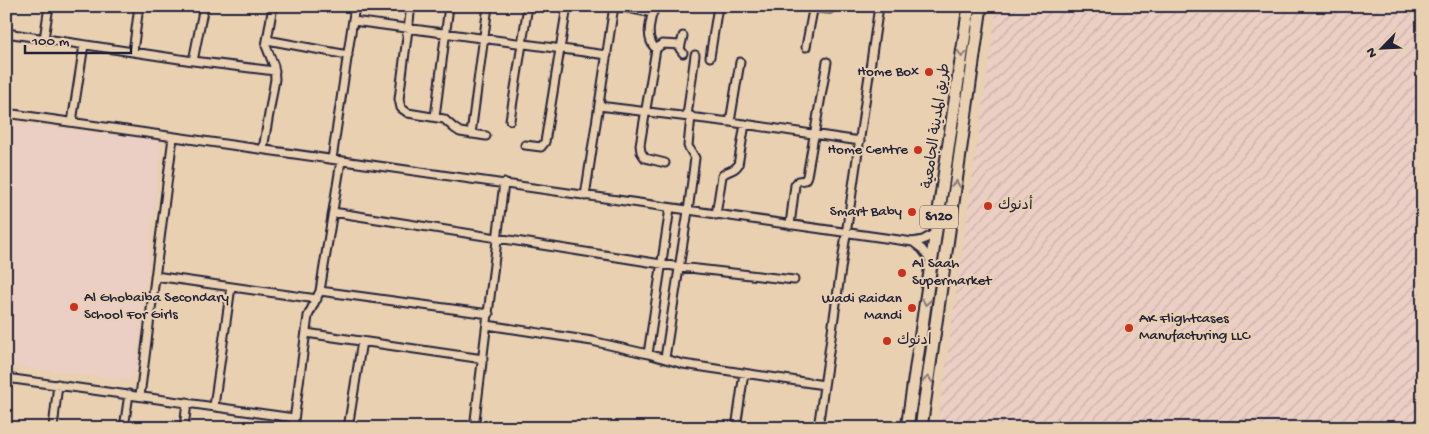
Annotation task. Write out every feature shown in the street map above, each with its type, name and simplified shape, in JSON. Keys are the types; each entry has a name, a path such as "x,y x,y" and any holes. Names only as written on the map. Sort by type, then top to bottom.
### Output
{"main road":[{"name":"طريق المدينة الجامعية","path":"907,428 970,6"},
{"name":"طريق المدينة الجامعية","path":"921,428 982,6"}],"street":[{"path":"44,39 49,6"},
{"path":"133,52 139,6"},
{"path":"193,61 204,6"},
{"path":"263,149 275,83 275,71 267,50 273,6"},
{"path":"332,159 355,6"},
{"path":"411,6 399,103 401,108 408,113 444,119 457,130 486,136"},
{"path":"435,117 449,6"},
{"path":"470,134 488,6"},
{"path":"510,120 528,6"},
{"path":"526,146 541,147 546,142 567,6"},
{"path":"585,196 615,6 653,9 649,40 656,49"},
{"path":"710,57 718,6"},
{"path":"806,46 812,10 816,8 830,9 834,6"},
{"path":"818,428 879,6"},
{"path":"353,21 607,55"},
{"path":"6,33 193,61 275,71"},
{"path":"682,36 680,51 683,53"},
{"path":"267,40 348,54"},
{"path":"665,163 649,160 642,156 645,111 656,49 662,44 681,45"},
{"path":"72,122 84,45"},
{"path":"664,358 680,267 694,158 688,146 695,55"},
{"path":"730,122 740,62"},
{"path":"790,225 795,184 798,181 805,180 807,176 827,62"},
{"path":"599,106 689,116 860,141"},
{"path":"6,113 913,242 923,240 937,232"},
{"path":"716,215 721,178 724,174 734,170 738,165 745,124"},
{"path":"140,396 173,137"},
{"path":"293,428 306,333 310,312 318,295 341,160"},
{"path":"474,428 504,183"},
{"path":"648,354 670,208"},
{"path":"333,212 680,267 794,280"},
{"path":"913,242 922,249 932,264"},
{"path":"155,276 231,287 489,314"},
{"path":"214,406 231,287"},
{"path":"487,325 592,342 683,364 824,385"},
{"path":"306,333 483,359"},
{"path":"348,428 362,342"},
{"path":"736,428 744,373"},
{"path":"6,378 294,418"},
{"path":"52,428 58,384"},
{"path":"124,428 129,394"},
{"path":"184,428 187,402"}],"shaded area":[{"path":"997,6 1423,6 1423,428 937,428"},
{"name":"Al Ghobaiba Secondary School For Girls","path":"6,122 159,140 161,145 135,374 128,380 6,365"}],"place":[{"name":"Home Box","path":"929,72"},
{"name":"Home Centre","path":"918,150"},
{"name":"أدنوك","path":"988,206"},
{"name":"Smart Baby","path":"912,212"},
{"name":"Al Saah Supermarket","path":"902,273"},
{"name":"Al Ghobaiba Secondary School For Girls","path":"74,307"},
{"name":"Wadi Raidan Mandi","path":"912,308"},
{"name":"AK Flightcases Manufacturing LLC","path":"1129,328"},
{"name":"ادنوك","path":"887,341"}]}
